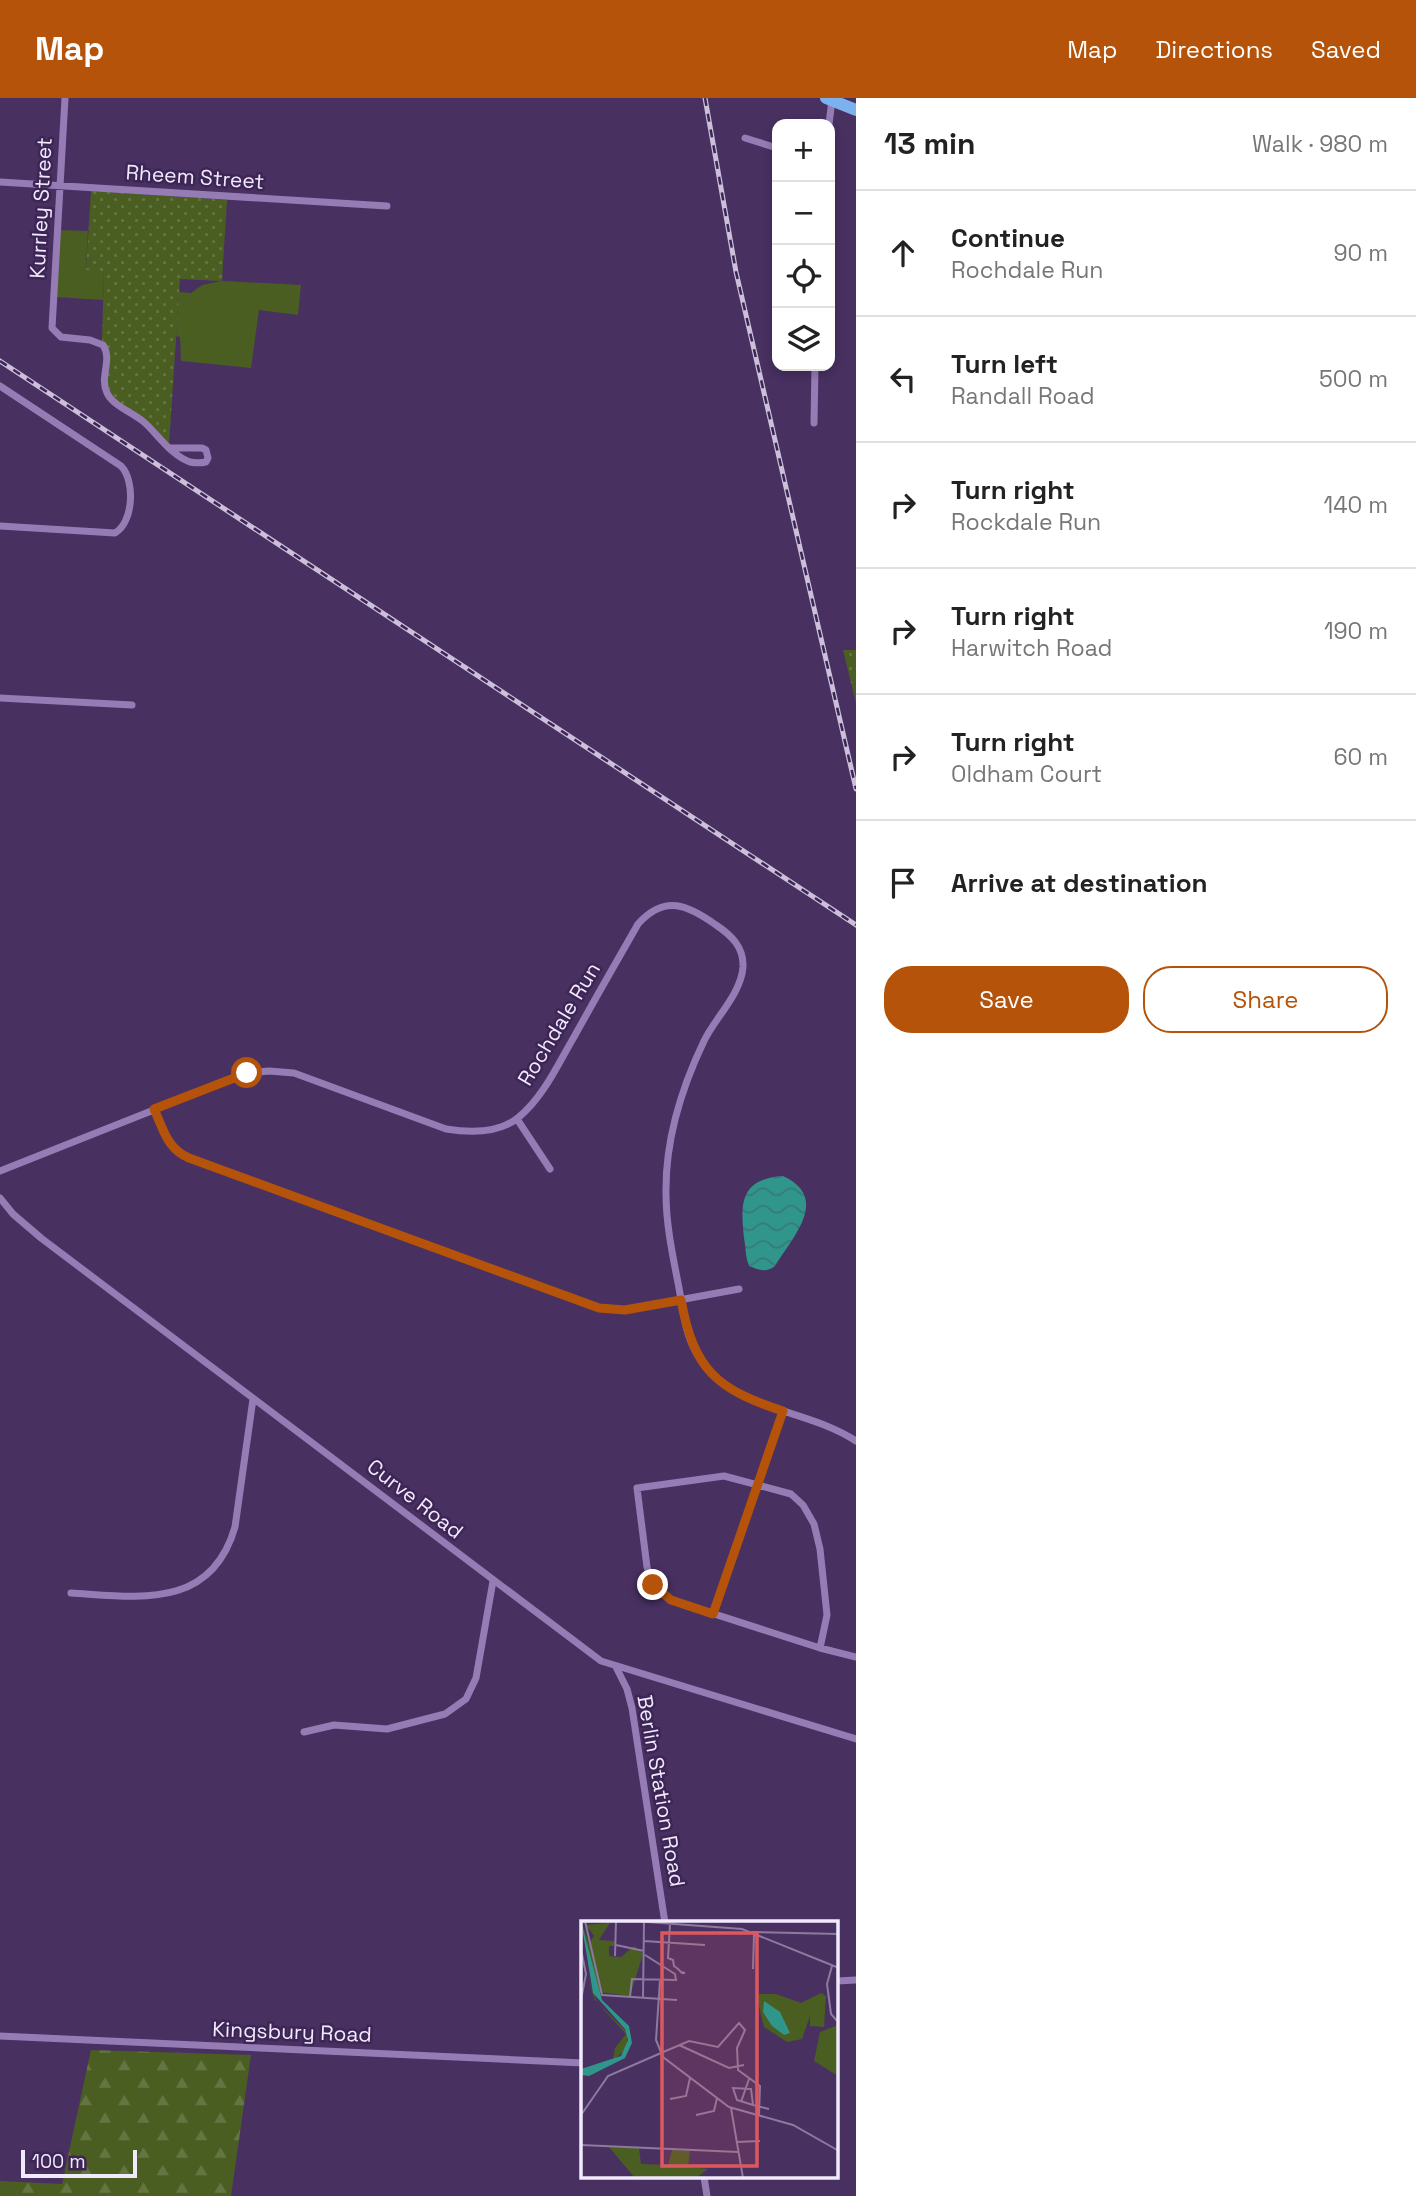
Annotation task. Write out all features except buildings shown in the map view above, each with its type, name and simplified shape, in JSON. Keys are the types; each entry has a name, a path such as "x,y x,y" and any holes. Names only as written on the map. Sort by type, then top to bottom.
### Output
{"highway":[{"path":"829,99 856,110"}],"street":[{"name":"Kurrley Street","path":"65,98 52,320 55,332 61,337 97,341 106,350 106,391 114,401 145,422 169,448"},
{"path":"829,99 829,119"},
{"path":"745,138 772,146"},
{"name":"Rheem Street","path":"0,182 387,206"},
{"path":"814,423 815,371"},
{"path":"0,386 124,468 130,486 127,520 115,533 0,526"},
{"path":"169,448 202,448 206,450 208,458 199,463 190,462 169,448"},
{"path":"0,698 132,705"},
{"name":"Rochdale Run","path":"0,1171 247,1073 294,1073 446,1129 467,1132 488,1130 517,1119 542,1092 638,924 660,906 679,905 693,908 732,936 740,950 743,967 739,982 705,1038 683,1088 671,1133 666,1195 671,1247 691,1343 716,1378 740,1395 827,1425 856,1441"},
{"path":"154,1109 170,1144 181,1155 599,1308 613,1310 739,1289"},
{"path":"517,1119 550,1170"},
{"name":"Curve Road","path":"0,1198 41,1238 601,1661 856,1739"},
{"path":"71,1593 145,1597 172,1594 197,1583 217,1564 235,1527 253,1398"},
{"path":"713,1614 783,1411"},
{"path":"820,1648 827,1615 820,1549 814,1524 803,1505 791,1494 724,1476 637,1488 653,1585 671,1600 820,1648 856,1657"},
{"path":"304,1732 334,1726 387,1729 445,1714 466,1699 476,1678 493,1581"},
{"name":"Berlin Station Road","path":"615,1667 627,1689 632,1708 665,1921"},
{"path":"838,1981 856,1980"},
{"name":"Kingsbury Road","path":"0,2036 581,2063"},
{"path":"704,2178 707,2196"}],"green space":[{"path":"91,191 227,200 222,281 180,279 169,445 126,409 108,388 109,352 102,341 104,271 86,270"},
{"path":"59,230 88,231 86,269 104,271 103,300 55,297"},
{"path":"222,281 301,285 298,315 259,310 251,368 181,361 180,337 176,336 179,292 191,293 202,285"},
{"path":"843,650 856,650 856,703"},
{"path":"91,2050 251,2055 231,2196 0,2196 0,2181 62,2184"}],"water":[{"path":"783,1176 797,1185 804,1195 806,1207 803,1219 775,1266 769,1270 759,1270 749,1266 747,1259 743,1225 746,1195 751,1187 759,1182"}],"railway":[{"path":"705,98 736,272 856,789"},
{"path":"0,361 856,925"}],"route":[{"path":"247,1073 154,1109 170,1144 181,1155 599,1308 625,1310 681,1300 691,1343 716,1378 740,1395 783,1411 713,1614 671,1600 653,1585"}]}
